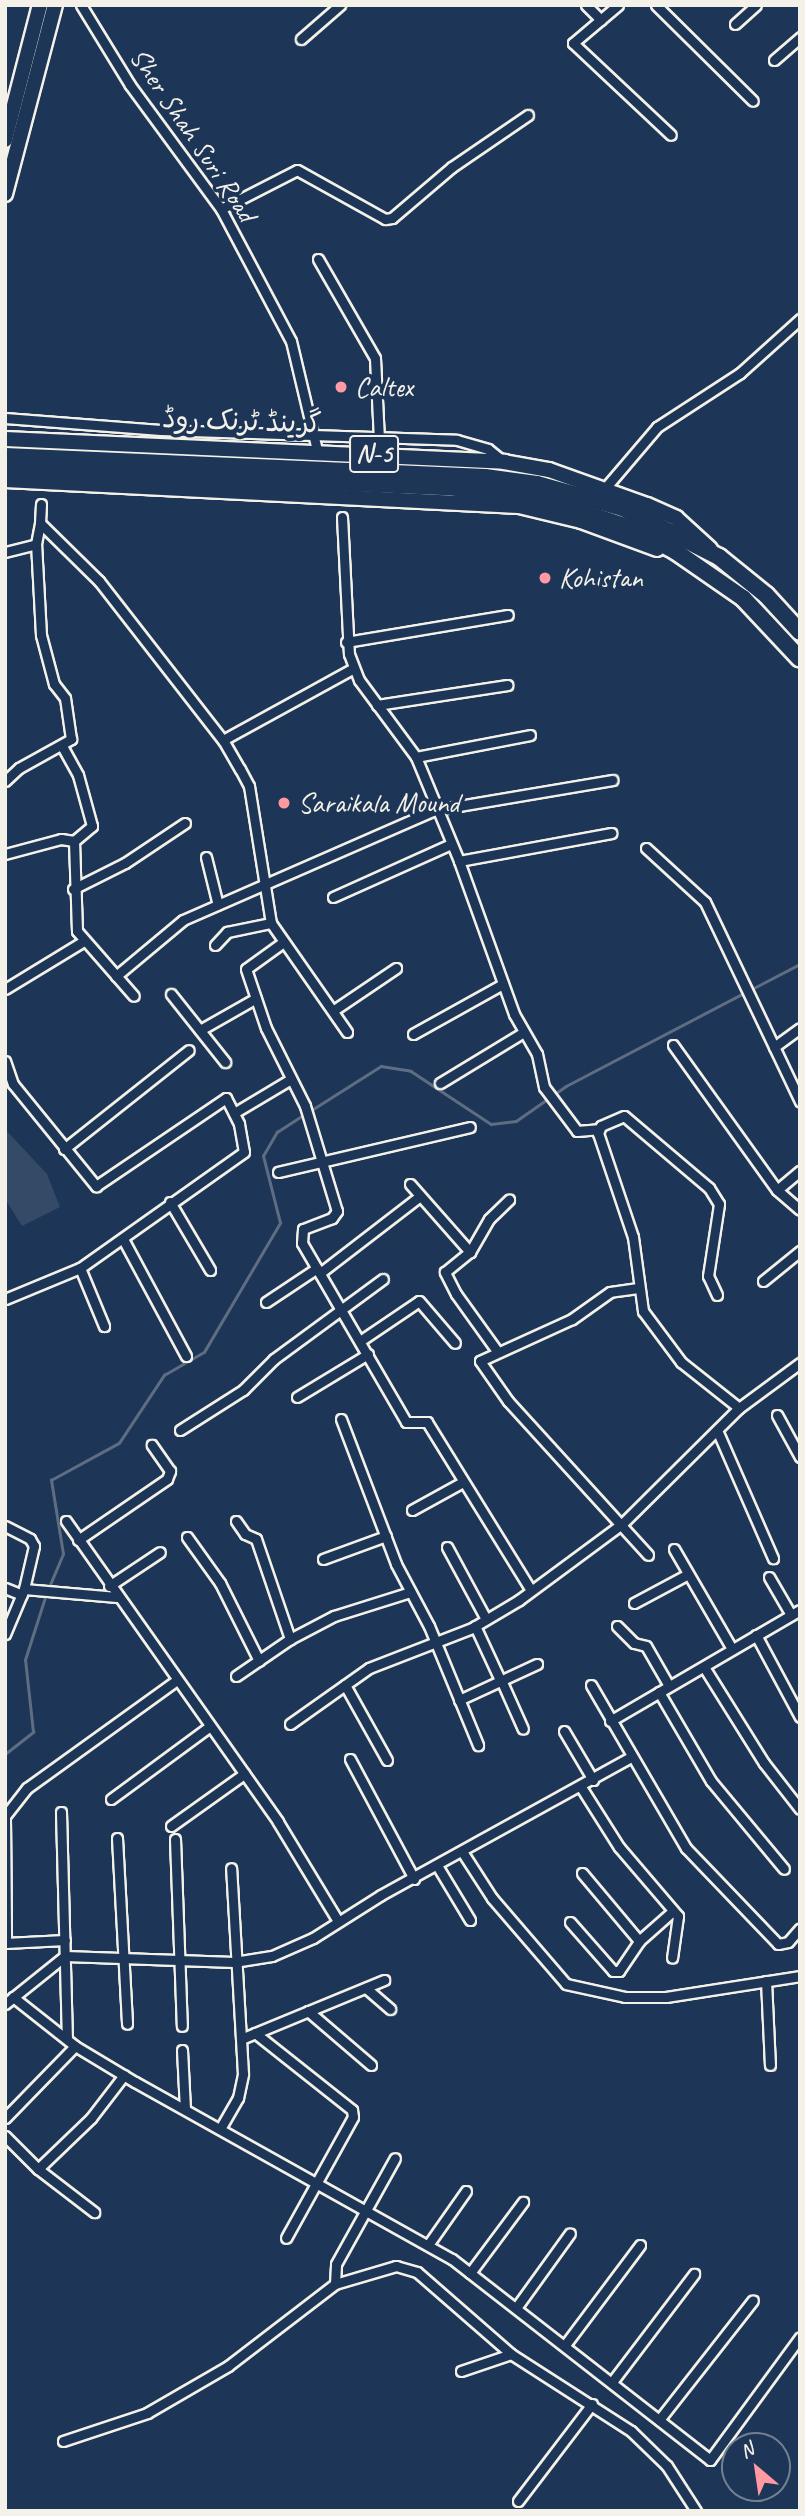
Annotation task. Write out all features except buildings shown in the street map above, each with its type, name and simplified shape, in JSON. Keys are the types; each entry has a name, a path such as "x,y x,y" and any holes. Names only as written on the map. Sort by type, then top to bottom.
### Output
{"highway":[{"path":"5,456 485,477 537,484 623,509 719,557"},
{"path":"5,468 499,492 539,498 634,529 706,571"},
{"name":"گرینڈ ٹرنک روڈ","path":"719,557 766,596 800,632"},
{"name":"N-5","path":"706,571 743,598 800,659"}],"main road":[{"path":"5,140 40,5"},
{"path":"5,194 55,5"},
{"name":"گرینڈ ٹرنک روڈ","path":"5,439 314,443 504,462 606,487 676,518 719,557"},
{"name":"N-5","path":"5,480 519,506 581,521 706,571"}],"street":[{"name":"Sher Shah Suri Road","path":"81,5 137,95 221,209 291,341 314,443"},
{"path":"301,39 340,5"},
{"path":"586,5 601,19"},
{"path":"618,5 573,43 671,135"},
{"path":"656,5 753,101"},
{"path":"735,24 756,5"},
{"path":"774,60 800,37"},
{"path":"221,209 297,170 385,219 392,218 452,167 528,115"},
{"path":"318,259 375,359 379,439"},
{"path":"606,487 657,427 740,373 800,319"},
{"path":"5,418 314,443 379,439 457,440 488,449 504,462"},
{"path":"47,440 52,423"},
{"path":"5,781 19,768 62,747 71,739 65,698 54,684 41,635 36,544 41,504"},
{"path":"342,517 346,642 354,668 377,705 416,757 435,810 459,861 503,984 537,1054 544,1087 571,1125 585,1133 624,1116 709,1188 719,1204 708,1276 717,1295"},
{"path":"40,523 99,581 223,740 249,786 271,923 282,943 348,1032"},
{"path":"5,552 36,544"},
{"path":"346,642 508,615"},
{"path":"223,740 354,668"},
{"path":"377,705 507,685"},
{"path":"416,757 530,734"},
{"path":"5,853 61,839 74,841 92,826 78,775 62,747"},
{"path":"116,976 183,920 435,810 612,780"},
{"path":"73,889 125,863 185,823"},
{"path":"459,861 611,833"},
{"path":"74,841 73,889 77,931 134,996"},
{"path":"333,897 451,844"},
{"path":"646,848 705,902 800,1101"},
{"path":"206,857 218,905"},
{"path":"215,945 227,932 271,923"},
{"path":"5,989 84,942"},
{"path":"282,943 246,969 256,998 305,1106 336,1215 308,1224 301,1235 318,1270 406,1422 427,1422 461,1483 530,1589"},
{"path":"334,1010 396,968"},
{"path":"413,1034 503,984"},
{"path":"171,994 225,1062"},
{"path":"200,1030 256,998"},
{"path":"774,1047 800,1028"},
{"path":"440,1083 524,1032"},
{"path":"673,1045 777,1190 800,1210"},
{"path":"64,1149 189,1050"},
{"path":"5,1061 13,1084 96,1186 221,1098 229,1101 234,1112 243,1152 80,1268 5,1299"},
{"path":"234,1112 291,1079"},
{"path":"278,1172 470,1127"},
{"path":"598,1129 633,1237 643,1311 681,1362 739,1408"},
{"path":"777,1190 800,1171"},
{"path":"410,1184 470,1252"},
{"path":"266,1302 318,1270 420,1196"},
{"path":"497,1351 445,1276 470,1252 489,1219 509,1200"},
{"path":"170,1202 209,1270"},
{"path":"123,1239 186,1356"},
{"path":"763,1281 800,1251"},
{"path":"80,1268 104,1326"},
{"path":"180,1430 243,1390 274,1359 344,1311 383,1279"},
{"path":"638,1288 610,1292 572,1319 480,1361 509,1401 623,1523 648,1555"},
{"path":"360,1341 419,1301 455,1343"},
{"path":"297,1397 368,1354"},
{"path":"290,1724 369,1668 475,1626 530,1589 623,1523 739,1408 800,1363"},
{"path":"777,1415 800,1457"},
{"path":"341,1419 386,1536 478,1745"},
{"path":"717,1430 773,1558"},
{"path":"78,1540 167,1479 170,1471 152,1445"},
{"path":"412,1510 461,1483"},
{"path":"66,1521 109,1586 244,1774 338,1922"},
{"path":"236,1521 245,1534 256,1539 290,1639"},
{"path":"5,1526 33,1541 26,1592 5,1634"},
{"path":"324,1559 386,1536"},
{"path":"187,1537 219,1583 259,1661"},
{"path":"447,1547 486,1619"},
{"path":"674,1549 732,1650"},
{"path":"109,1586 160,1552"},
{"path":"634,1603 688,1574"},
{"path":"610,1721 795,1613 769,1577"},
{"path":"5,1588 26,1592 117,1597"},
{"path":"236,1676 290,1639 356,1607 410,1592"},
{"path":"475,1626 523,1729"},
{"path":"617,1626 634,1643 646,1646 669,1686"},
{"path":"756,1635 800,1717"},
{"path":"459,1700 537,1664"},
{"path":"704,1667 764,1763 800,1809"},
{"path":"65,1940 6,1942 5,1817 27,1788 177,1681"},
{"path":"345,1685 387,1760"},
{"path":"591,1685 629,1758 686,1848 778,1944 788,1942 800,1928"},
{"path":"659,1692 711,1781 784,1869"},
{"path":"111,1799 210,1726"},
{"path":"564,1731 593,1780"},
{"path":"5,2004 65,1956 234,1962 272,1956 438,1867 629,1758"},
{"path":"350,1759 414,1879"},
{"path":"171,1826 244,1774"},
{"path":"581,1787 606,1831 678,1916 672,1958"},
{"path":"5,2118 71,2043 65,1956 61,1812"},
{"path":"117,1838 127,2024"},
{"path":"175,1839 176,1960 182,2026"},
{"path":"463,1853 492,1898 566,1984 625,1997 666,1997 800,1976"},
{"path":"438,1867 470,1920"},
{"path":"220,2129 238,2098 243,2074 234,1962 231,1868"},
{"path":"582,1872 639,1941"},
{"path":"570,1922 613,1971 619,1970 639,1941 673,1911"},
{"path":"240,2039 384,1980"},
{"path":"766,1981 770,2065"},
{"path":"366,1988 390,2010"},
{"path":"13,1997 71,2043 124,2075 428,2245 470,2273 565,2345 710,2460 800,2337"},
{"path":"309,2011 372,2065"},
{"path":"255,2033 352,2110 353,2117 286,2238"},
{"path":"182,2050 185,2109"},
{"path":"38,2169 90,2118 124,2075"},
{"path":"5,2136 38,2169 94,2212"},
{"path":"335,2284 336,2264 395,2158"},
{"path":"428,2245 466,2191"},
{"path":"470,2273 523,2202"},
{"path":"516,2308 570,2233"},
{"path":"565,2345 640,2245"},
{"path":"63,2441 147,2413 228,2366 335,2284 396,2266 417,2272 511,2354 631,2431 667,2466 696,2511"},
{"path":"612,2382 694,2274"},
{"path":"659,2420 753,2300"},
{"path":"461,2371 511,2354"},
{"path":"518,2501 592,2404"}],"shaded area":[{"path":"5,1129 47,1174 60,1207 22,1226 5,1199"}],"waterway":[{"path":"750,990 800,964"},
{"path":"310,1111 381,1066 411,1071 491,1124 516,1121 566,1086 744,993"},
{"path":"49,1587 63,1554 51,1480 119,1443 164,1375 204,1352 280,1223 263,1156 277,1132 305,1114"},
{"path":"5,1754 33,1732 25,1660 46,1594"}],"place":[{"name":"Caltex","path":"341,387"},
{"name":"Kohistan","path":"545,578"},
{"name":"Saraikala Mound","path":"284,803"}]}
